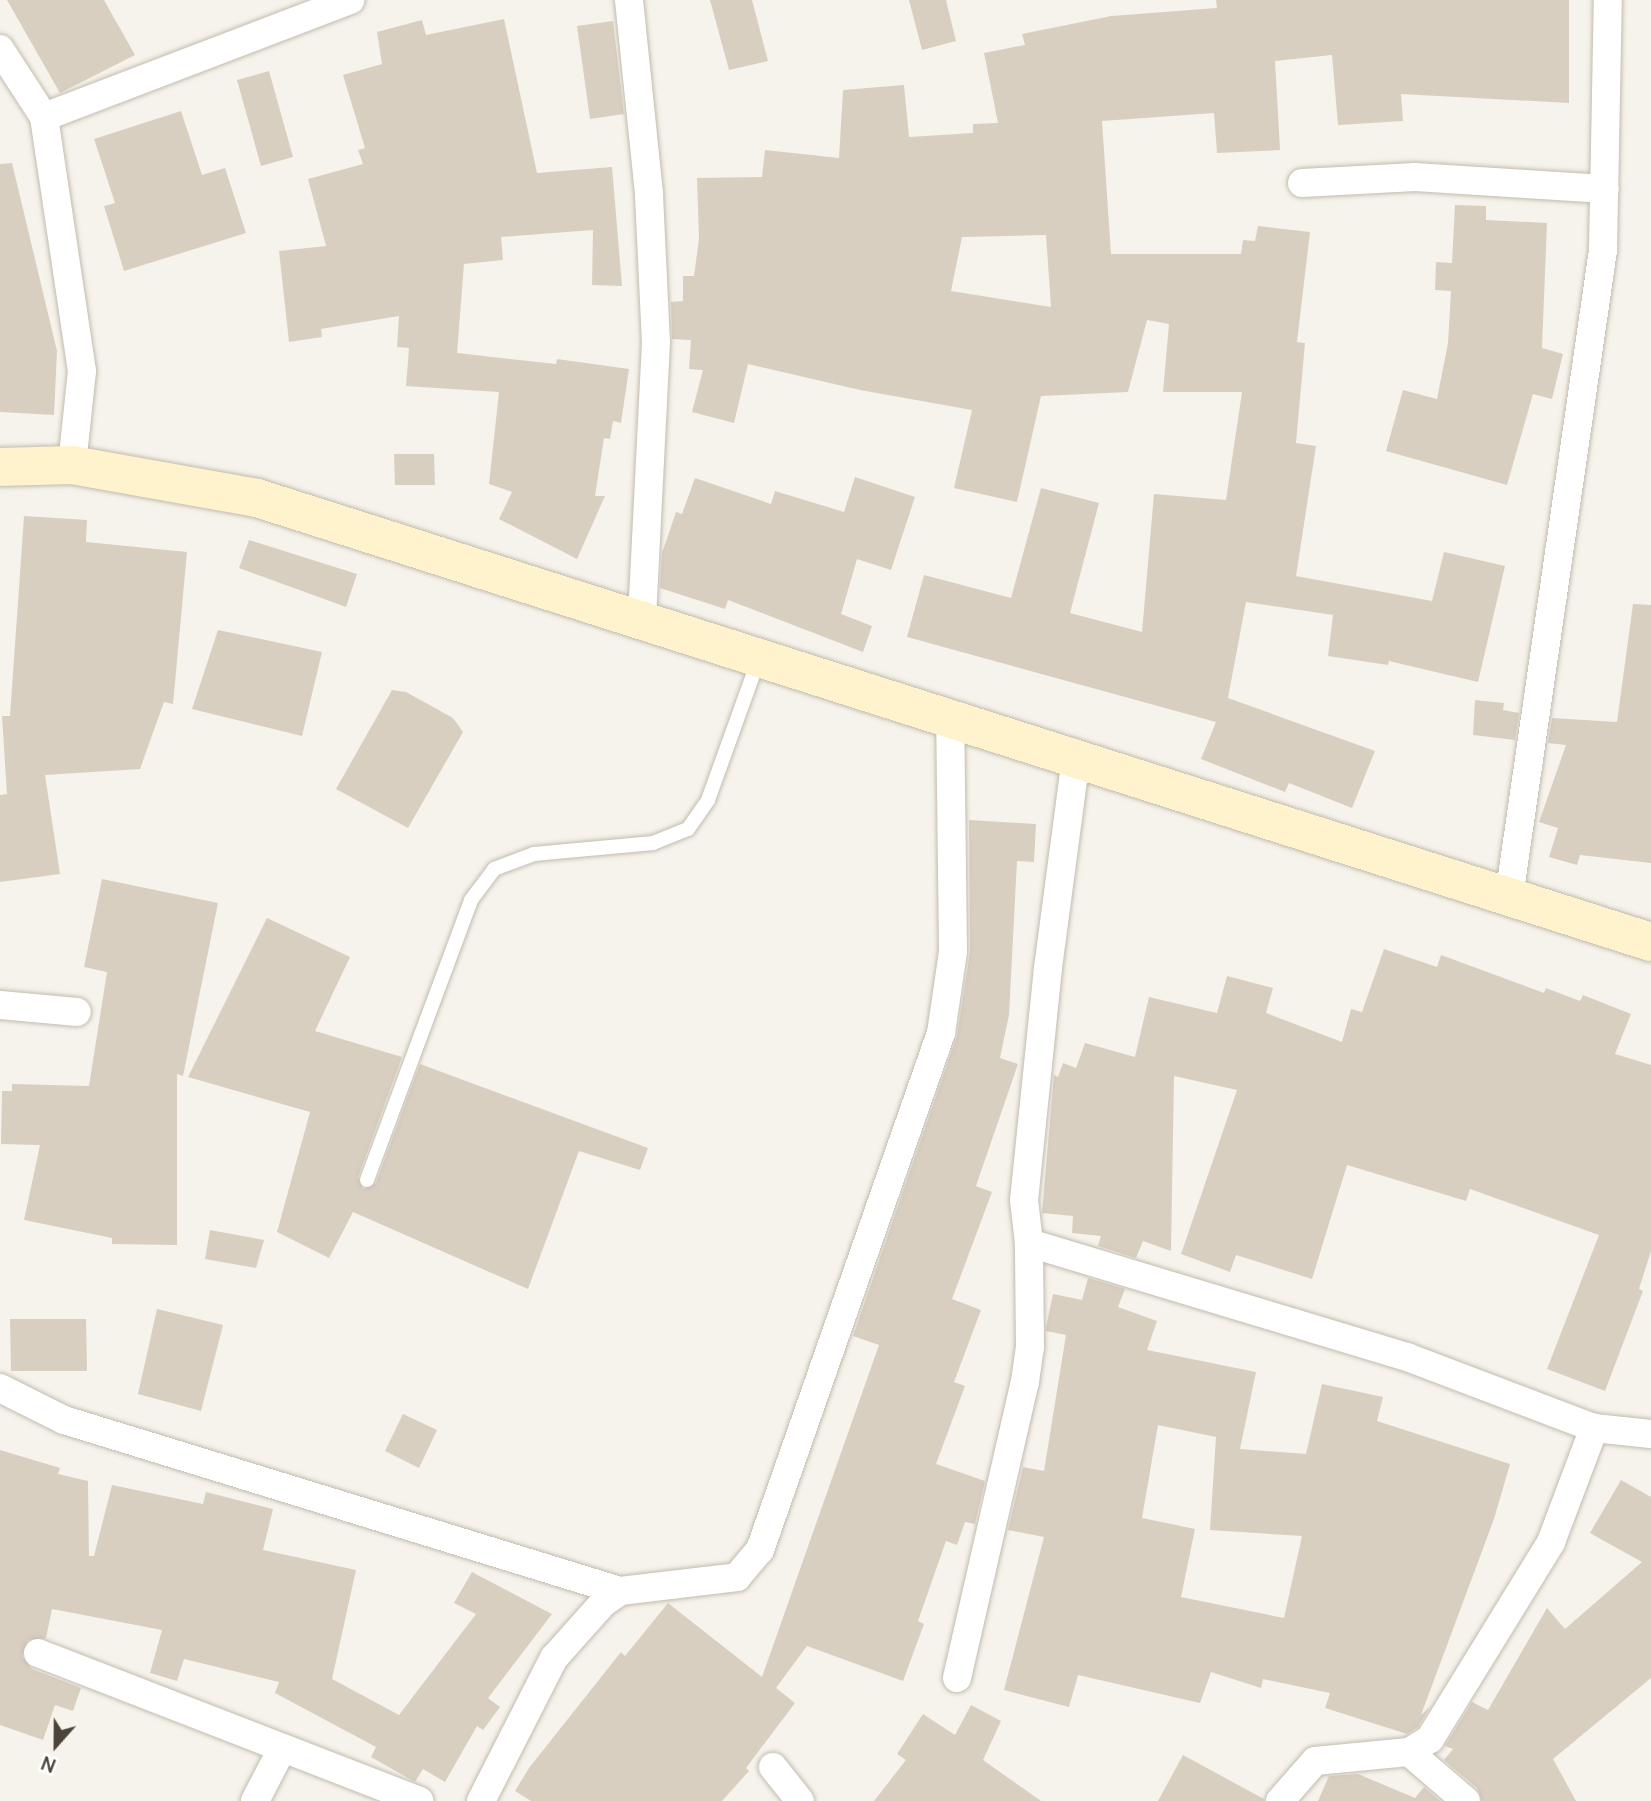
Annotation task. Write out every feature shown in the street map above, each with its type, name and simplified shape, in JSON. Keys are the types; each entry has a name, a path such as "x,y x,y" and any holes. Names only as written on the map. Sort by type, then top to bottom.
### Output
{"main road":[{"path":"0,467 72,465 257,498 1651,942"}],"street":[{"path":"44,117 350,0"},
{"path":"629,0 649,195 656,342 642,620"},
{"path":"1509,897 1603,250 1608,0"},
{"path":"0,49 44,117 82,371 72,465"},
{"path":"1302,183 1415,177 1605,189"},
{"path":"0,1388 64,1420 620,1591 737,1577 760,1550 784,1489 941,1032 953,952 950,718"},
{"path":"957,1678 1025,1382 1030,1347 1029,1243 1024,1200 1048,968 1076,758"},
{"path":"0,1004 76,1012"},
{"path":"1029,1243 1407,1357 1594,1428 1651,1434"},
{"path":"1280,1801 1315,1762 1409,1752 1430,1739 1551,1542 1594,1428"},
{"path":"481,1801 554,1658 603,1603 620,1591"},
{"path":"38,1653 419,1801"},
{"path":"255,1801 282,1749"},
{"path":"1409,1752 1466,1801"},
{"path":"773,1767 800,1801"}],"lane":[{"path":"367,1181 471,900 494,869 534,854 653,843 688,829 708,800 759,656"}],"building":[{"path":"7,0 104,0 135,55 60,93"},
{"path":"710,0 752,0 768,61 729,70"},
{"path":"909,0 946,0 956,41 922,50"},
{"path":"1216,0 1569,0 1569,103 1401,94 1403,121 1338,125 1332,55 1275,61 1280,150 1217,153 1214,113 1102,121 1111,254 1241,254 1243,240 1255,241 1258,226 1310,232 1297,342 1305,343 1296,443 1316,446 1296,576 1432,601 1444,552 1505,566 1478,682 1389,661 1388,665 1328,656 1333,615 1246,602 1228,698 1375,751 1352,808 1289,783 1285,792 1201,759 1216,722 907,637 924,575 1011,598 1041,488 1099,503 1070,613 1142,632 1154,494 1226,500 1242,392 1163,392 1169,324 1147,320 1128,392 1041,396 1017,502 954,488 972,410 860,390 748,364 734,423 692,412 703,370 689,369 691,340 672,339 671,302 683,301 683,276 694,276 699,239 697,178 762,177 765,150 839,158 843,90 904,85 909,137 973,133 973,124 998,123 984,53 1025,45 1022,34 1111,16 1217,8","holes":["1046,235 1051,307 951,291 962,237"]},
{"path":"504,19 537,173 612,167 622,286 592,285 593,230 501,237 503,260 464,264 457,353 556,364 557,359 629,369 621,423 613,421 610,439 604,438 595,496 605,496 577,559 499,519 512,492 489,484 499,392 406,386 409,348 397,347 399,316 321,329 322,337 289,342 279,251 326,246 308,179 363,164 358,150 365,148 343,75 382,64 377,32 422,20 426,35"},
{"path":"613,21 624,114 590,119 577,26"},
{"path":"269,71 293,157 261,166 237,80"},
{"path":"181,111 202,175 225,168 246,233 124,271 104,206 115,203 94,139"},
{"path":"12,163 57,351 54,415 0,412 0,164"},
{"path":"1455,205 1486,206 1486,220 1547,223 1542,348 1563,354 1552,399 1533,394 1507,485 1386,451 1403,390 1437,399 1448,343 1451,291 1435,290 1436,262 1452,263"},
{"path":"394,454 434,454 435,485 395,485"},
{"path":"855,477 915,497 891,570 857,559 841,614 872,626 863,652 728,600 725,609 660,588 662,553 676,512 682,514 695,478 771,504 775,491 844,512"},
{"path":"24,516 87,520 86,542 187,552 173,704 164,702 140,769 45,775 60,874 0,882 0,795 7,794 2,716 10,716"},
{"path":"249,540 357,574 346,607 239,568"},
{"path":"1633,604 1651,605 1651,863 1580,855 1577,865 1549,857 1558,828 1539,822 1566,745 1548,743 1552,718 1617,722"},
{"path":"218,630 322,652 302,736 192,709"},
{"path":"392,690 406,692 453,718 463,732 408,828 336,789"},
{"path":"1475,700 1504,703 1503,710 1519,713 1515,740 1473,735"},
{"path":"969,820 1036,824 1034,862 1017,861 1009,1015 1000,1058 1018,1064 976,1186 992,1192 952,1299 981,1310 954,1382 965,1386 936,1464 985,1481 975,1524 965,1522 957,1545 946,1541 918,1621 924,1624 903,1681 807,1646 776,1688 795,1703 746,1768 749,1771 722,1801 531,1801 515,1791 529,1768 621,1652 625,1656 668,1603 762,1677 879,1345 853,1336 957,1036 970,952"},
{"path":"102,879 218,903 183,1076 177,1074 177,1245 112,1244 112,1238 24,1220 40,1145 1,1144 2,1091 12,1091 12,1084 89,1086 107,972 84,967"},
{"path":"267,918 350,957 315,1031 402,1057 358,1177 363,1189 376,1183 420,1064 648,1148 640,1170 579,1151 528,1289 353,1212 329,1258 277,1232 310,1112 188,1077"},
{"path":"1384,949 1437,967 1441,955 1544,993 1546,988 1580,1001 1583,995 1631,1014 1615,1054 1651,1065 1651,1251 1639,1289 1643,1291 1605,1391 1547,1369 1599,1235 1470,1189 1466,1201 1347,1165 1312,1279 1236,1255 1230,1272 1181,1254 1237,1090 1174,1076 1171,1251 1143,1241 1136,1258 1098,1246 1101,1236 1072,1233 1073,1216 1042,1213 1054,1075 1058,1077 1063,1063 1076,1068 1085,1043 1135,1057 1149,997 1217,1013 1227,976 1273,988 1266,1013 1342,1042 1351,1009 1362,1012"},
{"path":"210,1230 264,1240 256,1268 205,1259"},
{"path":"1088,1278 1125,1289 1118,1307 1157,1321 1147,1350 1256,1372 1240,1449 1306,1454 1322,1384 1383,1397 1377,1421 1510,1464 1494,1519 1421,1715 1430,1707 1418,1727 1407,1734 1325,1708 1330,1693 1263,1679 1261,1688 1211,1672 1200,1703 1078,1675 1069,1707 1004,1690 1044,1537 1008,1530 1023,1467 1044,1471 1066,1335 1046,1331 1046,1327 1053,1294 1082,1300","holes":["1158,1425 1216,1437 1210,1530 1302,1536 1284,1618 1181,1597 1195,1529 1142,1518"]},
{"path":"157,1309 223,1325 201,1411 138,1394"},
{"path":"10,1319 86,1319 87,1371 11,1371"},
{"path":"403,1414 437,1430 419,1468 385,1451"},
{"path":"0,1450 60,1468 58,1474 88,1481 89,1556 94,1556 112,1485 203,1504 206,1492 273,1509 263,1550 356,1570 332,1679 399,1715 476,1614 454,1603 472,1572 552,1614 488,1698 500,1707 483,1730 477,1726 445,1782 423,1769 415,1782 371,1757 376,1747 275,1693 279,1682 184,1659 177,1681 150,1673 162,1630 52,1609 46,1638 28,1640 22,1656 32,1669 81,1688 73,1711 55,1705 43,1740 0,1725"},
{"path":"1621,1480 1651,1497 1651,1678 1553,1759 1576,1801 1482,1801 1477,1788 1444,1760 1453,1749 1445,1746 1472,1702 1488,1710 1547,1608 1565,1629 1642,1562 1590,1533"},
{"path":"971,1705 1001,1721 983,1760 1041,1801 874,1801 906,1760 897,1754 923,1714 955,1735"},
{"path":"1183,1755 1264,1799 1264,1801 1158,1801"},
{"path":"1358,1774 1415,1798 1424,1787 1440,1801 1318,1801 1329,1776"}]}
